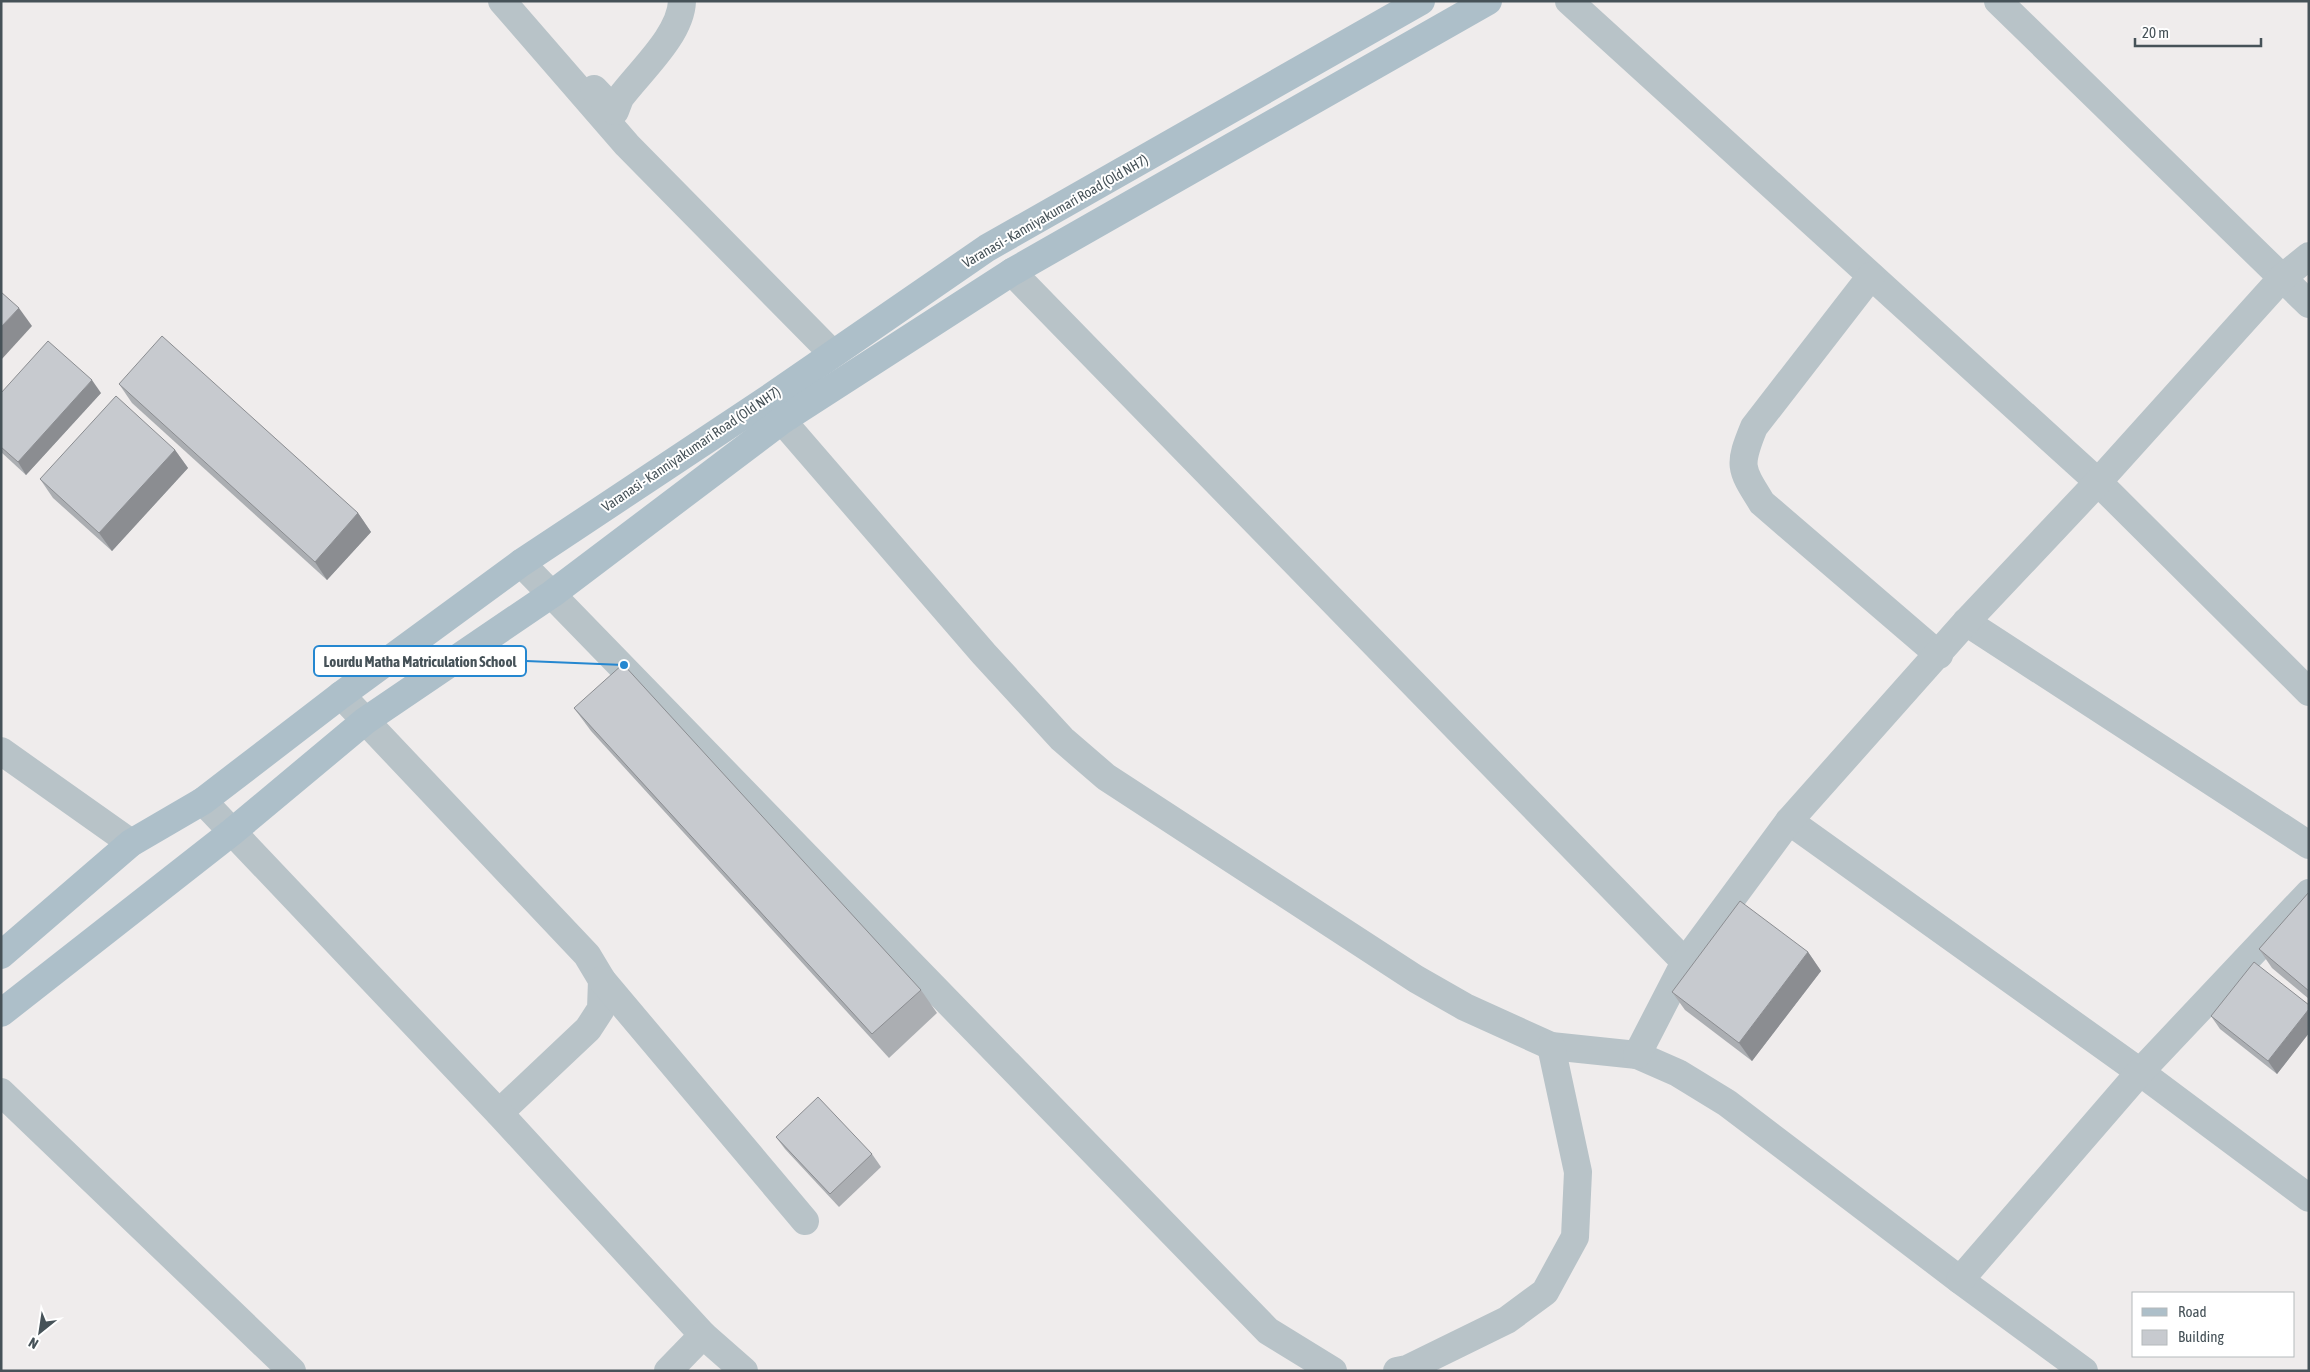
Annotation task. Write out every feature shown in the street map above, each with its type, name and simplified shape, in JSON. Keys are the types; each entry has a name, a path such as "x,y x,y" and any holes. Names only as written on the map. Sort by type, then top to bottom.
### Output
{"main road":[{"name":"Varanasi - Kanniyakumari Road (Old NH7)","path":"1,955 131,843 203,801 341,695 521,563 773,411 832,353 987,248 1421,1"},
{"path":"1,1013 232,832 365,720 552,594 773,411 1012,272 1488,1"}],"street":[{"path":"502,1 627,145 832,353"},
{"path":"506,1 615,111 620,98 672,34 681,14 682,1"},
{"path":"1569,1 2098,482 2309,692"},
{"path":"1998,1 2309,304"},
{"path":"1637,1055 1686,962 1789,821 1939,655 1966,622 2098,482 2282,278 2309,256"},
{"path":"1012,272 1686,962"},
{"path":"1871,276 1754,427 1743,454 1744,475 1762,503 1939,655"},
{"path":"773,411 984,654 1062,739 1106,777 1416,979 1465,1007 1551,1046 1637,1055 1678,1073 1726,1103 2084,1371"},
{"path":"521,563 1268,1331 1333,1371"},
{"path":"1966,622 2309,845"},
{"path":"341,695 586,955 602,980 805,1221"},
{"path":"1,751 131,843"},
{"path":"203,801 499,1113 703,1334 744,1371"},
{"path":"1789,821 2140,1072 2309,1198"},
{"path":"1960,1280 2140,1072 2309,893"},
{"path":"499,1113 588,1030 601,1009 602,980"},
{"path":"1396,1371 1407,1369 1507,1320 1545,1292 1575,1238 1578,1172 1551,1046"},
{"path":"1,1092 292,1371"},
{"path":"668,1371 703,1334"}],"building":[{"path":"1,292 19,308 1,327"},
{"path":"162,336 358,513 315,562 119,384"},
{"path":"48,341 92,380 18,462 1,447 1,393"},
{"path":"116,396 175,450 99,533 40,479"},
{"path":"623,664 921,990 872,1034 574,708"},
{"path":"2309,892 2309,991 2259,949"},
{"path":"1740,901 1808,952 1739,1043 1672,992"},
{"path":"2254,962 2309,1005 2309,1009 2268,1061 2211,1016"},
{"path":"818,1097 872,1154 830,1194 776,1137"}],"place":[{"name":"Lourdu Matha Matriculation School","path":"624,665"}]}
